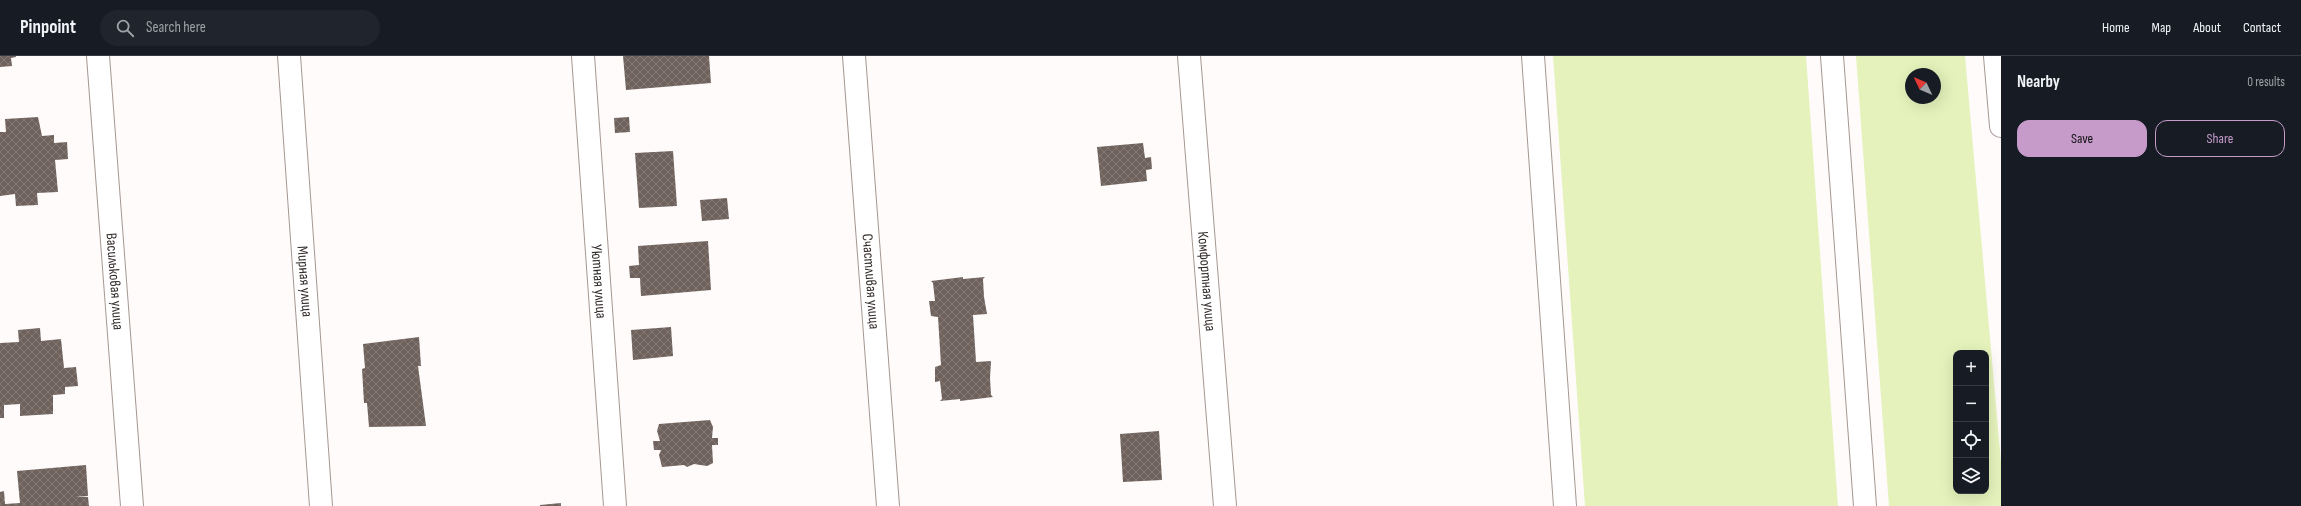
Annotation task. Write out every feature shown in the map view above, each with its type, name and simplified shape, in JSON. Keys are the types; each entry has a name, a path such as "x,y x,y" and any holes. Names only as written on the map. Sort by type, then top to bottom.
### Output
{"street":[{"name":"Васильковая улица","path":"98,56 132,506"},
{"name":"Мирная улица","path":"289,56 321,506"},
{"name":"Уютная улица","path":"583,56 615,506"},
{"name":"Счастливая улица","path":"854,56 888,506"},
{"name":"Комфортная улица","path":"1189,56 1225,506"},
{"path":"1533,56 1565,506"},
{"path":"1832,56 1865,506"},
{"path":"1995,56 2001,126"}],"green space":[{"path":"1553,56 1806,56 1838,506 1585,506"},
{"path":"1856,56 1965,56 2001,462 2001,506 1889,506"}],"building":[{"path":"0,56 16,57 11,58 12,66 0,67"},
{"path":"623,56 709,56 711,83 626,90"},
{"path":"38,117 42,136 54,135 54,143 67,142 68,159 55,160 58,192 37,193 38,205 16,206 15,194 0,196 0,132 6,132 5,119"},
{"path":"629,117 630,132 615,133 614,118"},
{"path":"1143,143 1145,158 1151,157 1152,169 1146,170 1147,181 1101,186 1097,147"},
{"path":"673,151 677,206 639,208 635,153"},
{"path":"727,198 729,219 702,221 700,200"},
{"path":"708,241 711,290 641,296 640,278 630,278 629,266 639,265 638,246"},
{"path":"963,277 963,279 985,277 983,279 987,314 973,315 976,362 991,361 990,378 991,395 993,397 960,401 960,399 940,401 942,399 940,381 935,382 935,367 941,365 938,317 931,316 929,301 935,301 933,283 931,281"},
{"path":"671,327 673,356 633,360 631,330"},
{"path":"40,328 41,341 61,339 64,368 76,367 78,386 65,387 65,394 53,395 53,414 20,416 20,404 4,405 4,418 0,418 0,343 19,342 18,330"},
{"path":"419,337 421,366 418,366 426,426 369,427 367,403 364,403 362,369 365,368 363,344"},
{"path":"710,420 713,427 712,438 718,438 718,445 712,445 713,463 707,466 694,464 687,467 684,465 662,467 659,455 661,450 654,450 653,441 660,441 657,431 659,424"},
{"path":"1159,431 1162,480 1123,482 1120,434"},
{"path":"86,465 88,496 75,497 88,497 89,506 0,506 0,492 4,491 5,504 20,503 17,471"},
{"path":"561,503 561,506 540,506 540,505"}]}
